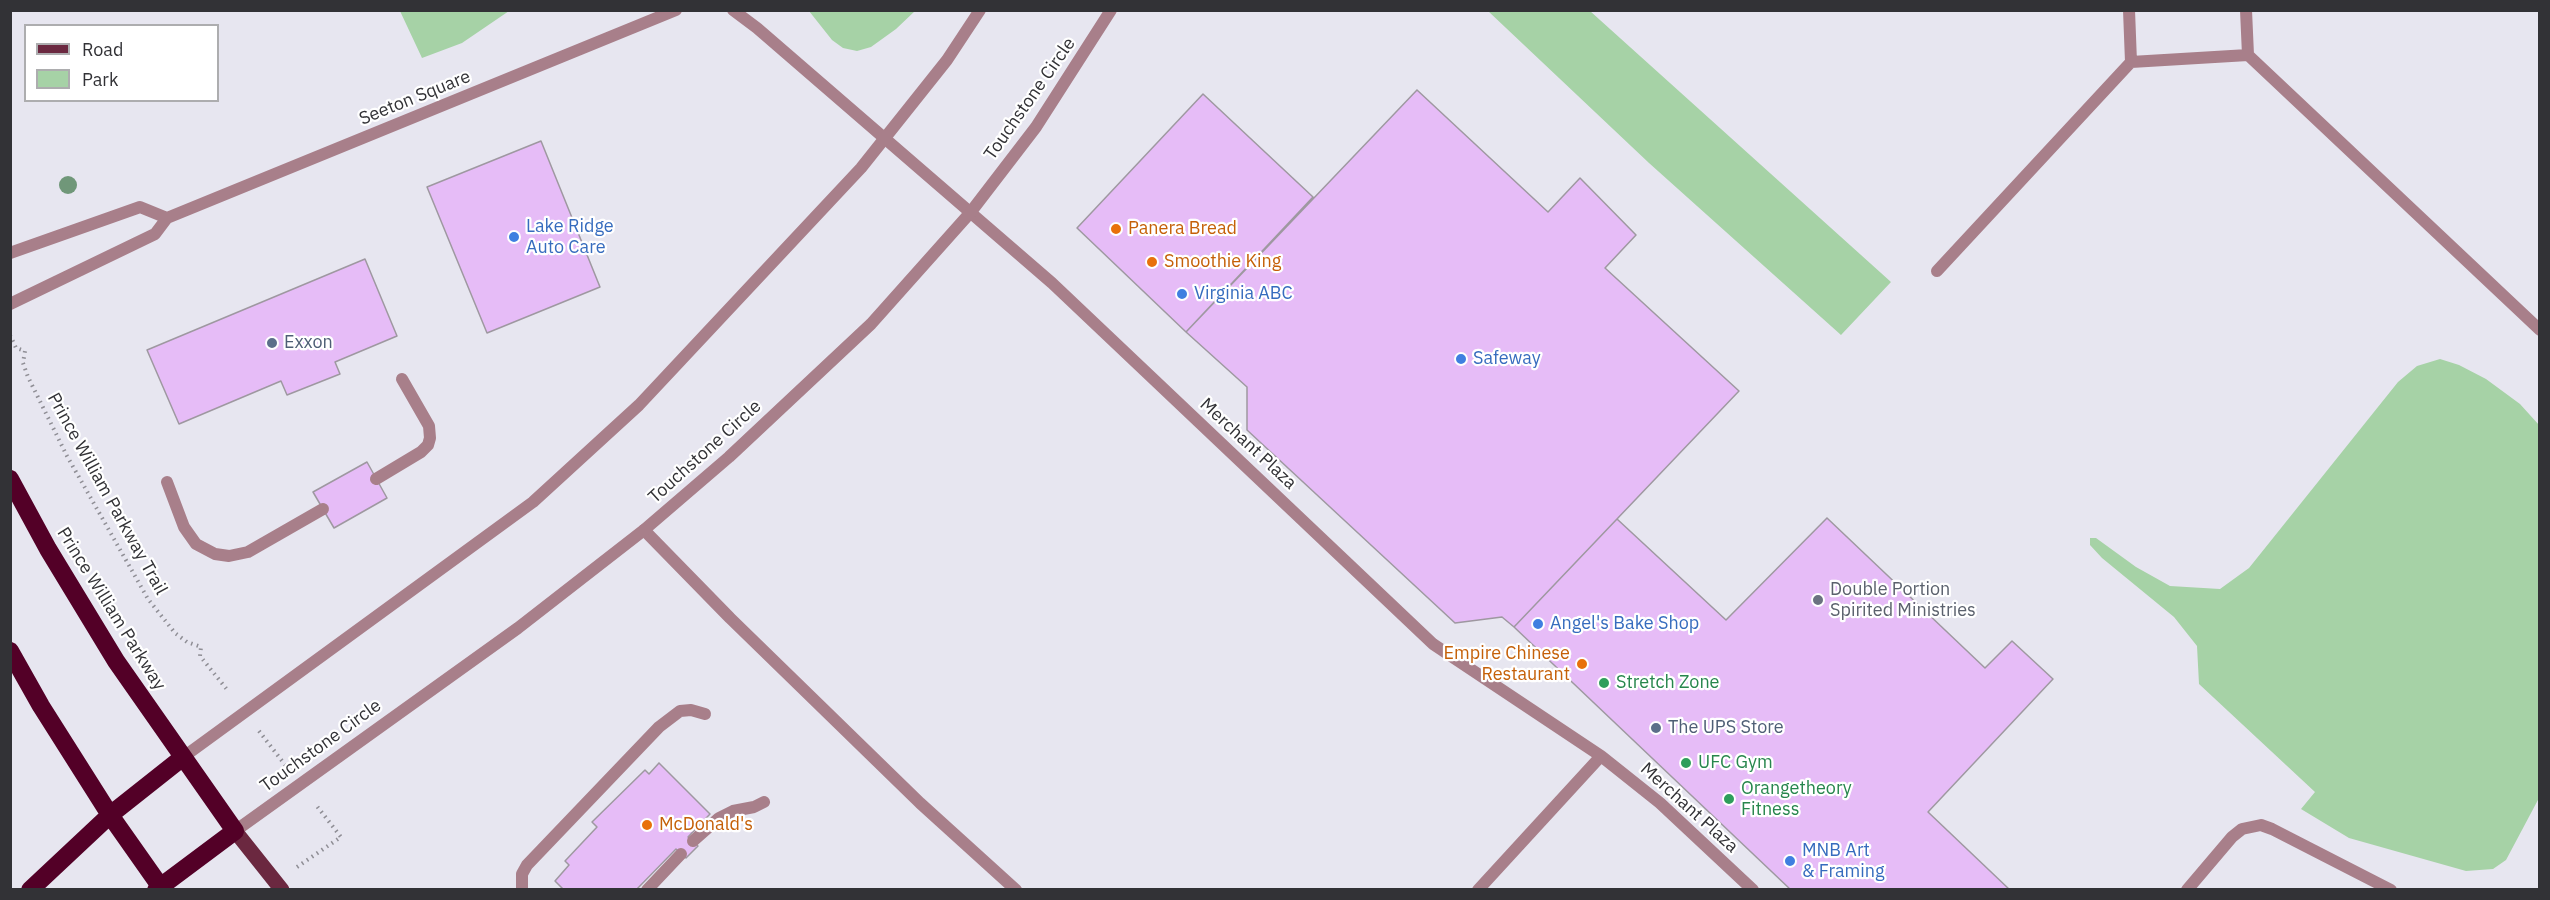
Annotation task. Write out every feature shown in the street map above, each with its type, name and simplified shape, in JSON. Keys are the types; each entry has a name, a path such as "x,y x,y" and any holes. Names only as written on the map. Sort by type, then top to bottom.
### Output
{"highway":[{"name":"Prince William Parkway","path":"10,479 48,549 116,661 235,831"},
{"path":"10,651 41,706 110,815 160,888 235,831"},
{"path":"30,890 110,815 182,758"}],"main road":[{"path":"235,831 279,886"}],"street":[{"name":"Seeton Square","path":"10,304 156,234 167,218 676,10"},
{"path":"733,10 885,138"},
{"path":"182,758 533,502 639,405 861,168 947,60 980,10"},
{"name":"Touchstone Circle","path":"235,831 518,628 644,530 729,457 871,324 970,213 1036,127 1111,10"},
{"path":"2129,10 2132,62"},
{"path":"2246,10 2248,55 2540,330"},
{"path":"1937,271 2132,62 2248,55"},
{"name":"Merchant Plaza","path":"885,138 1052,283 1433,644 1601,756 1660,803 1752,890"},
{"path":"10,253 140,207 167,218"},
{"path":"376,479 421,452 428,445 430,438 426,418 402,379"},
{"path":"167,482 184,527 196,544 215,554 229,556 248,552 323,509"},
{"path":"644,530 730,618 921,803 1016,890"},
{"path":"522,890 522,874 527,865 659,728 680,711 691,710 705,714"},
{"path":"1478,890 1601,756"},
{"path":"693,841 719,818 733,811 754,807 764,802"},
{"path":"2187,890 2232,837 2242,829 2261,825 2272,828 2391,890"},
{"path":"646,890 681,854"}],"path":[{"name":"Prince William Parkway Trail","path":"10,335 16,348 25,351 23,363 28,377 67,456 148,599 175,633 187,642 201,647 200,656 341,837 279,886"}],"green space":[{"path":"400,11 509,11 462,43 422,58"},
{"path":"809,11 915,11 896,29 871,47 857,51 843,48 832,40"},
{"path":"1488,11 1590,11 1891,282 1841,335 1649,163"},
{"path":"2440,359 2459,365 2486,379 2520,404 2539,425 2539,798 2506,860 2493,869 2466,871 2349,838 2301,809 2315,792 2199,684 2197,646 2174,617 2102,558 2090,545 2090,538 2096,538 2136,567 2170,586 2220,589 2249,568 2398,382 2417,366"}],"building":[{"name":"Safeway","path":"1417,90 1548,212 1580,178 1636,235 1605,268 1739,391 1514,627 1502,617 1455,623 1247,430 1247,387 1186,332"},
{"path":"1203,94 1313,197 1186,332 1077,228"},
{"name":"Lake Ridge Auto Care","path":"541,141 600,287 487,333 427,187"},
{"name":"Exxon","path":"365,259 397,336 335,362 340,374 287,395 281,381 179,424 147,350"},
{"path":"367,462 387,498 334,528 313,492"},
{"path":"1827,518 1985,668 2012,641 2053,679 1928,812 2010,890 1791,890 1514,627 1617,519 1726,620"},
{"name":"McDonald's","path":"659,763 710,814 688,837 698,846 686,858 676,849 636,890 564,890 555,881 569,865 565,861 597,827 592,822 645,770 649,774"}],"place":[{"name":"Panera Bread","path":"1116,229"},
{"name":"Lake Ridge Auto Care","path":"514,237"},
{"name":"Smoothie King","path":"1152,262"},
{"name":"Virginia ABC","path":"1182,294"},
{"name":"Exxon","path":"272,343"},
{"name":"Safeway","path":"1461,359"},
{"name":"Double Portion Spirited Ministries","path":"1818,600"},
{"name":"Angel's Bake Shop","path":"1538,624"},
{"name":"Empire Chinese Restaurant","path":"1582,664"},
{"name":"Stretch Zone","path":"1604,683"},
{"name":"The UPS Store","path":"1656,728"},
{"name":"UFC Gym","path":"1686,763"},
{"name":"Orangetheory Fitness","path":"1729,799"},
{"name":"McDonald's","path":"647,825"},
{"name":"MNB Art & Framing","path":"1790,861"}]}
